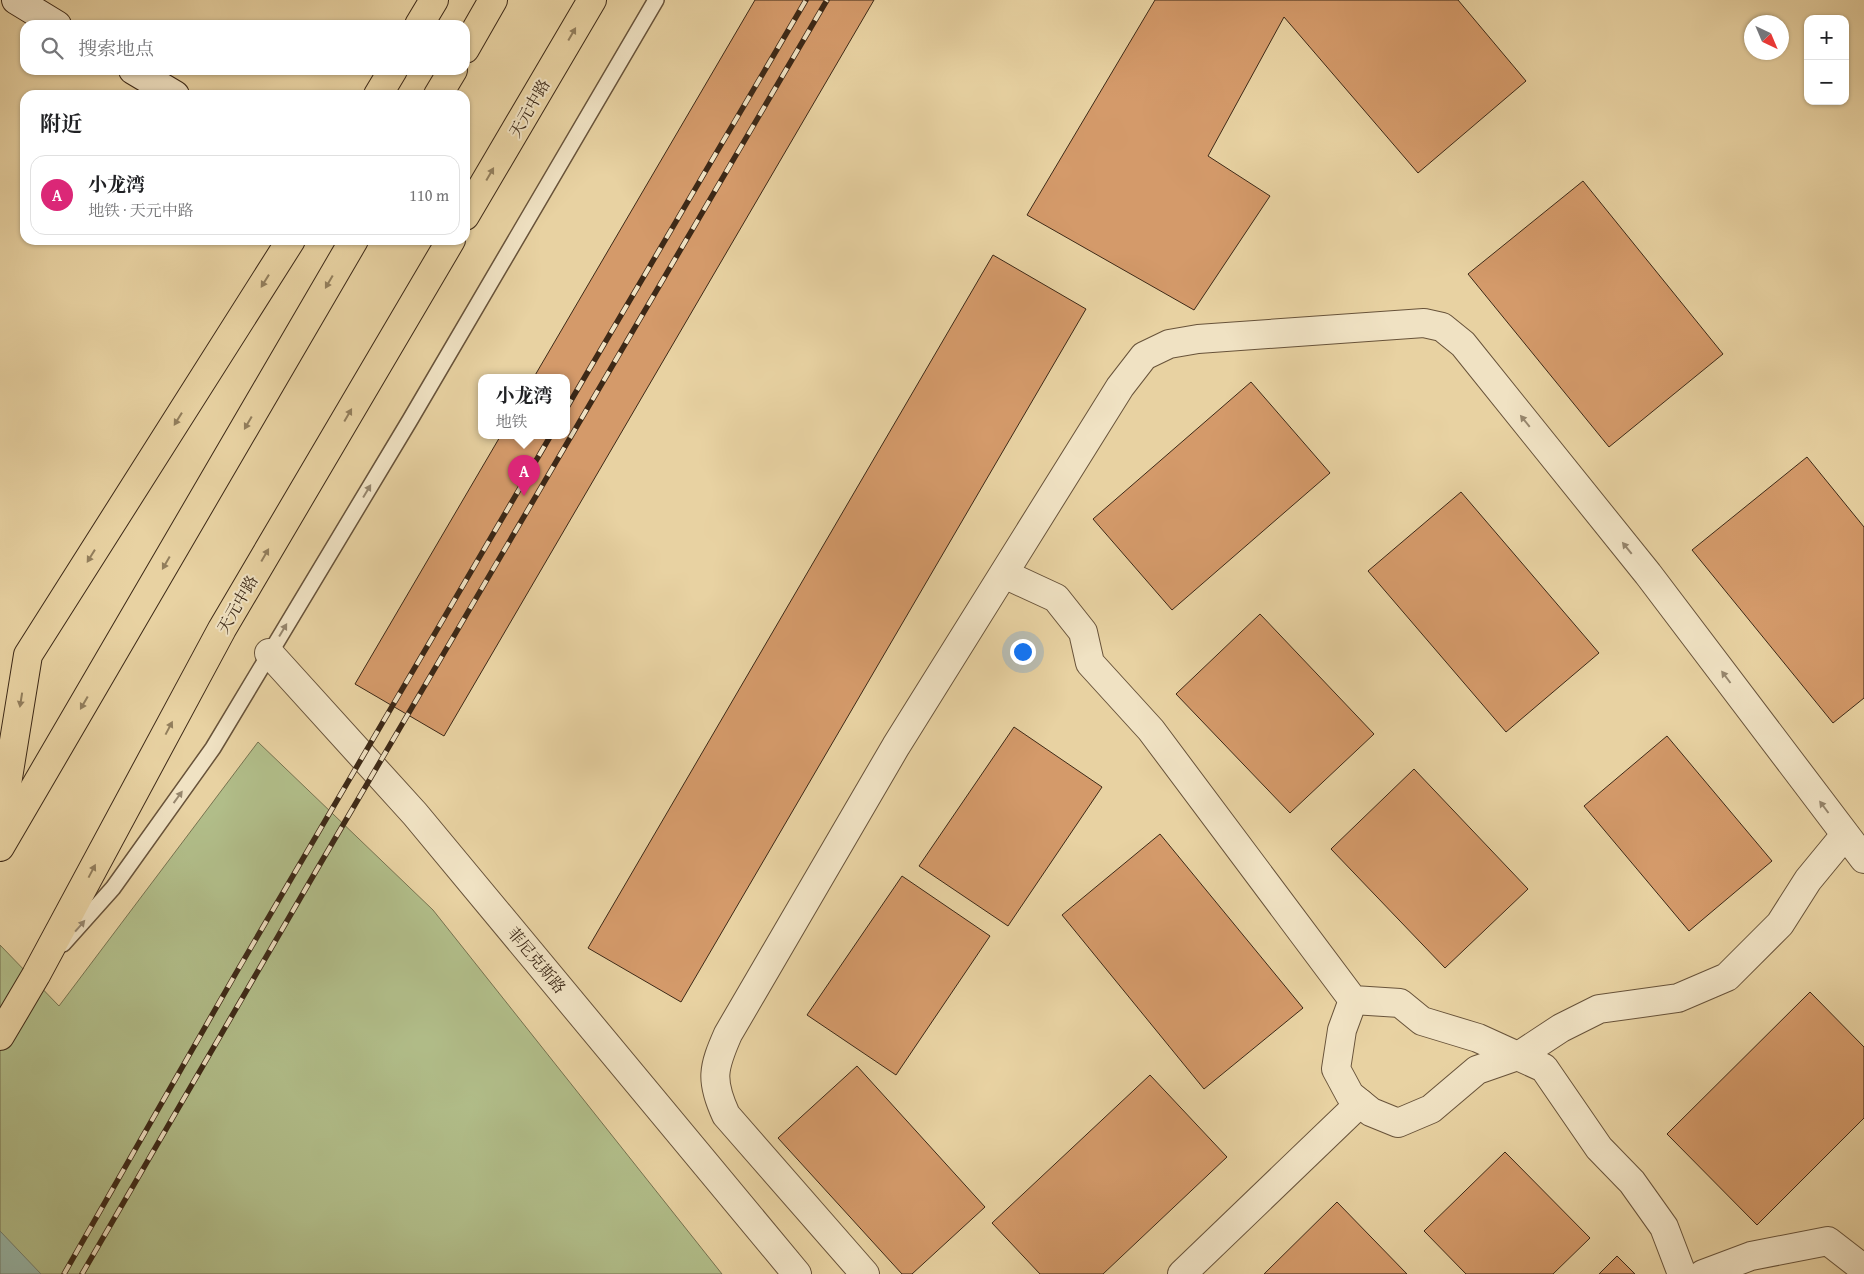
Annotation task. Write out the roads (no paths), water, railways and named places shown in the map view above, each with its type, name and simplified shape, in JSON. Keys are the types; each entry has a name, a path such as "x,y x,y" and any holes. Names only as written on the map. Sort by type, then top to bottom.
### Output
{"highway":[{"path":"422,20 434,0"},
{"path":"470,40 493,0"},
{"name":"天元中路","path":"470,207 592,0"},
{"path":"381,90 390,75"},
{"path":"441,90 450,75"},
{"path":"0,827 28,655 288,245"},
{"path":"0,847 351,245"},
{"name":"天元中路","path":"0,1036 36,976 222,629 448,245"}],"street":[{"path":"16,0 50,20"},
{"path":"141,75 167,90"},
{"path":"865,1274 726,1115 716,1093 716,1061 728,1034 896,746 1120,387 1144,356 1169,344 1198,339 1424,323 1442,328 1462,344 1648,574 1864,859"},
{"path":"1004,574 1056,598 1083,632 1090,663 1150,730 1352,1000 1400,1003 1422,1021 1478,1038 1520,1055 1544,1068 1599,1148 1632,1182 1664,1227 1682,1274"},
{"name":"菲尼克斯路","path":"270,652 414,814 797,1274"},
{"path":"1352,1000 1342,1030 1336,1068 1350,1094 1371,1112 1398,1123 1431,1110 1477,1070 1520,1055 1562,1028 1599,1009 1678,998 1727,977 1780,924 1808,880 1845,835"},
{"path":"1182,1274 1360,1102"},
{"path":"1703,1274 1751,1256 1828,1241 1864,1268"}],"lane":[{"path":"36,976 113,888 213,748 410,420 656,0"}],"railway":[{"path":"570,402 806,0"},
{"path":"570,438 827,0"},
{"path":"64,1274 236,973 549,439"},
{"path":"82,1274 569,439"}],"place":[{"name":"小龙湾","path":"524,496"}]}
